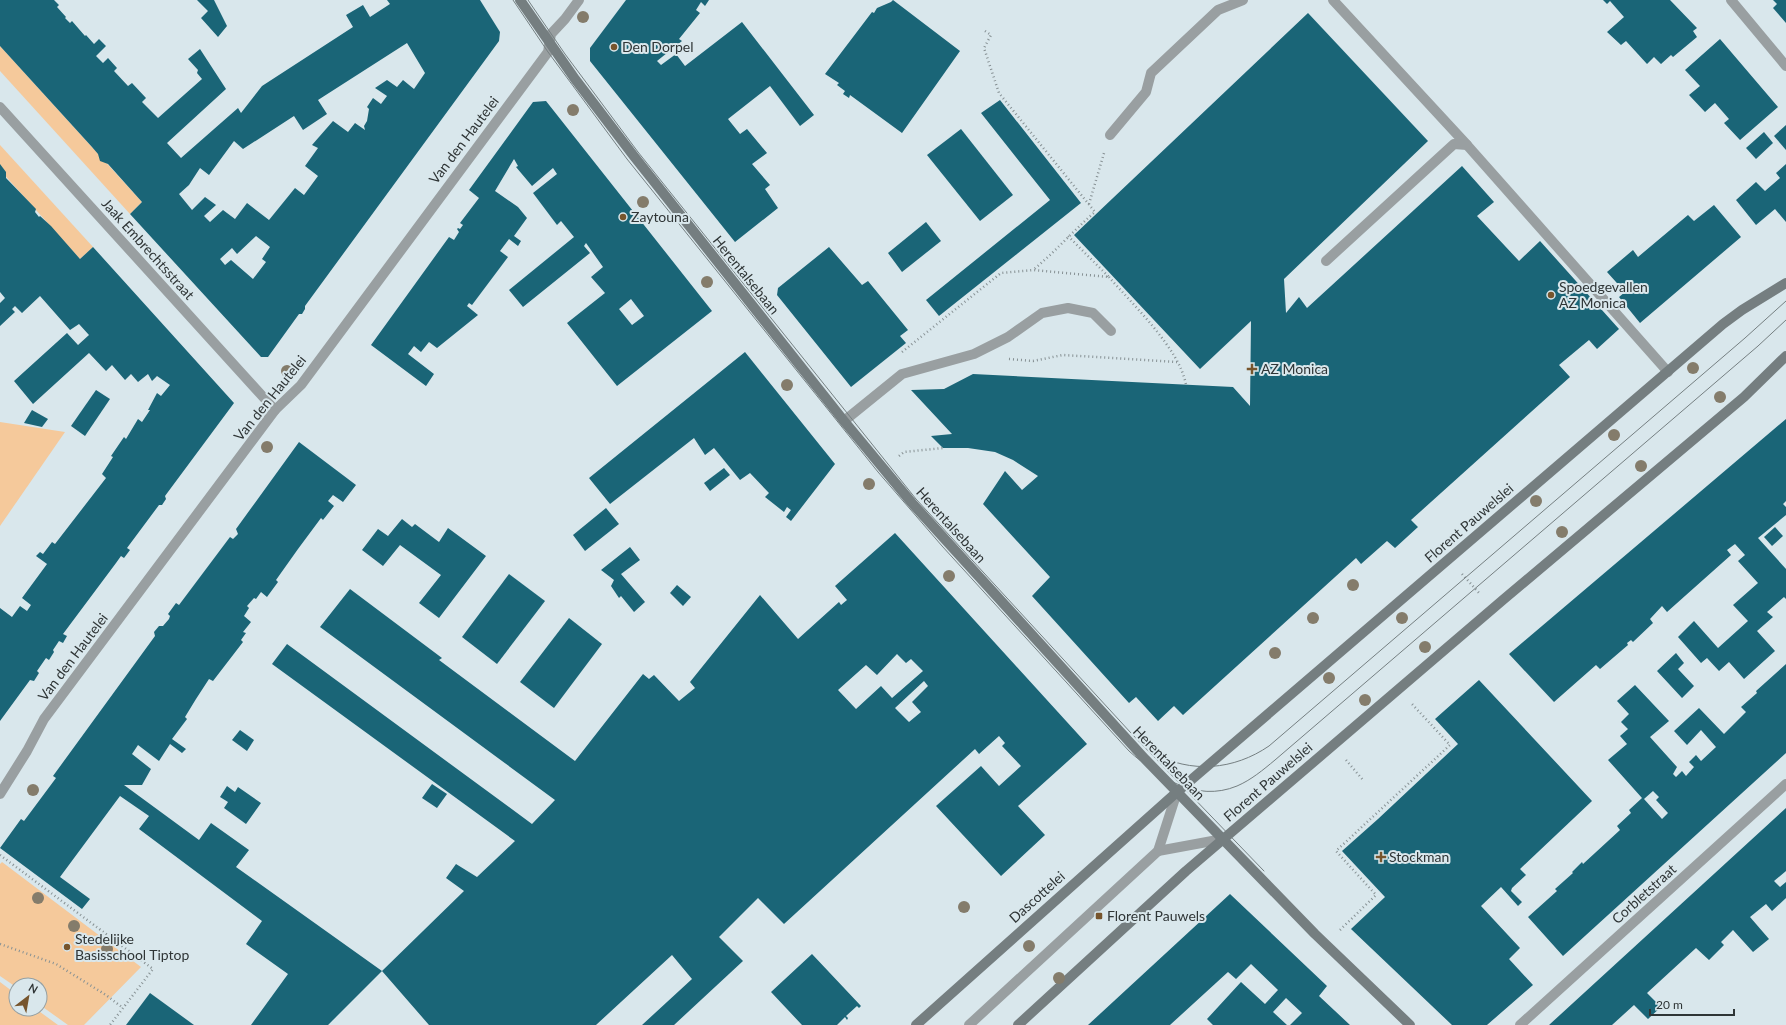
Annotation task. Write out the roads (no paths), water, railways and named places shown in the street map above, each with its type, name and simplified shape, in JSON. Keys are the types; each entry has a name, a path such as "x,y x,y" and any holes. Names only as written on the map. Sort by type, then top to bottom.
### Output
{"street":[{"name":"Herentalsebaan","path":"520,0 549,42 633,155 883,469 947,542 1177,792 1315,934 1410,1025"},
{"name":"Van den Hautelei","path":"0,794 27,751 44,719 275,410 301,385 548,52 551,34 579,0"},
{"path":"1110,135 1146,92 1151,73 1218,10 1242,0"},
{"path":"1333,0 1467,145 1668,372"},
{"path":"1731,0 1786,66"},
{"name":"Jaak Embrechtsstraat","path":"0,107 275,410"},
{"path":"1326,261 1454,144 1467,145"},
{"name":"Florent Pauwelslei","path":"1177,792 1742,310 1786,283"},
{"path":"844,421 902,374 974,354 1008,338 1042,312 1068,308 1093,313 1111,331"},
{"name":"Florent Pauwelslei","path":"1223,839 1504,599 1744,397 1786,356"},
{"name":"Corbletstraat","path":"1520,1025 1786,784"},
{"path":"969,1025 1158,851 1177,792"},
{"name":"Dascottelei","path":"916,1025 1177,792"},
{"path":"1158,851 1223,839"},
{"path":"1018,1025 1160,894 1223,839"}],"tram line":[{"path":"513,0 548,52 627,159 878,472 942,546 1129,751 1140,761 1165,778 1178,785 1192,789 1207,791 1222,790 1237,786 1252,778 1266,767 1758,346 1786,320"},
{"path":"528,0 565,54 638,152 916,499 1131,733 1264,871"},
{"path":"1153,753 1167,760 1182,764 1212,766 1241,760 1256,754 1269,746 1745,338 1786,301"}],"place":[{"name":"Den Dorpel","path":"614,47"},
{"name":"Zaytouna","path":"623,217"},
{"name":"Spoedgevallen AZ Monica","path":"1551,295"},
{"name":"AZ Monica","path":"1252,369"},
{"name":"Stockman","path":"1381,857"},
{"name":"Florent Pauwels","path":"1099,916"},
{"name":"Stedelijke Basisschool Tiptop","path":"67,947"}]}
